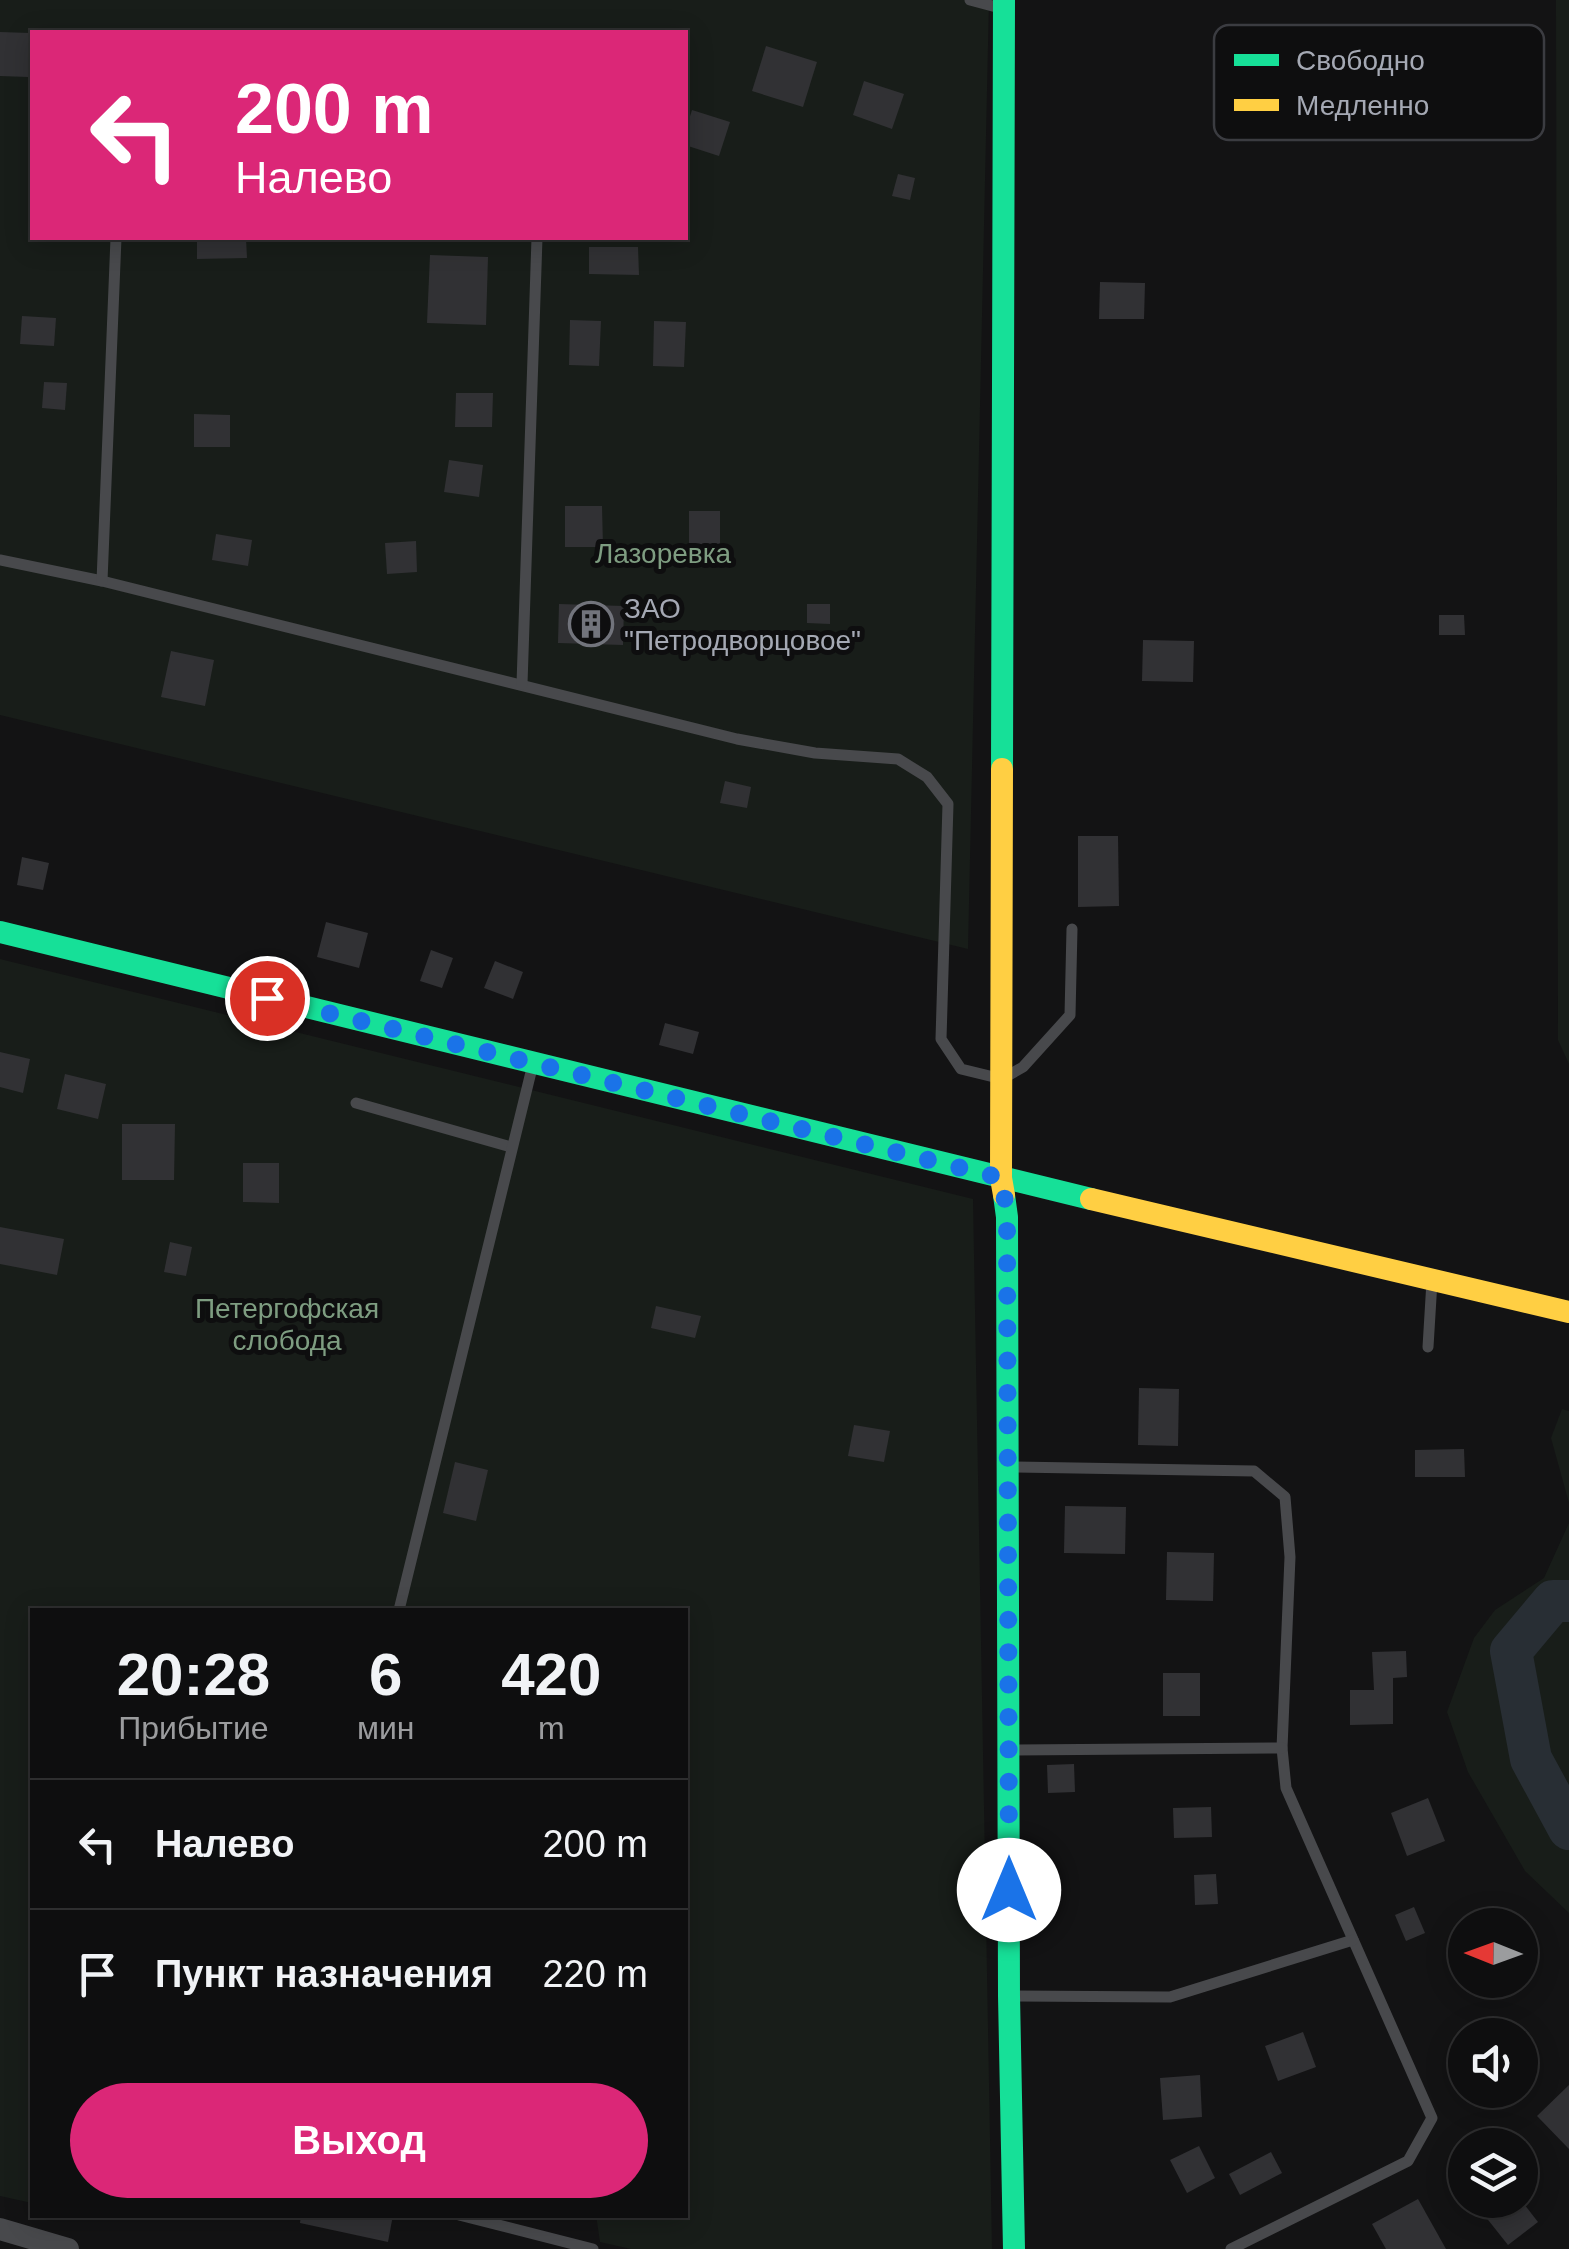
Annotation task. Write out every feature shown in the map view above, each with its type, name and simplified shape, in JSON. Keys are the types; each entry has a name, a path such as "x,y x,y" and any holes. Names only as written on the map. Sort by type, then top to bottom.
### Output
{"street":[{"path":"1004,5 1002,1178 1007,1217 1009,1996 1014,2249"},
{"path":"0,932 1002,1178 1569,1312"},
{"path":"0,2229 68,2249"}],"lane":[{"path":"970,0 1004,5"},
{"path":"102,581 116,240"},
{"path":"522,684 537,240"},
{"path":"0,560 102,581 738,739 815,753 898,759 927,777 948,804 941,1039 961,1069 1002,1079 1023,1067 1070,1015 1072,929"},
{"path":"400,1608 533,1064"},
{"path":"356,1103 511,1147"},
{"path":"1428,1347 1432,1279"},
{"path":"1006,1467 1254,1471 1285,1497 1290,1557 1282,1748 1286,1788 1432,2118 1408,2161 1230,2249"},
{"path":"1008,1750 1282,1748"},
{"path":"1009,1996 1170,1997 1353,1940"},
{"path":"470,2218 593,2249"}],"green space":[{"name":"Лазоревка","path":"0,0 989,0 968,949 0,715"},
{"path":"1556,0 1569,0 1569,1064 1558,1040"},
{"name":"Петергофская слобода","path":"0,959 973,1199 992,2249 631,2249 600,2242 596,2218 688,2218 688,1608 30,1608 30,2203 0,2196"},
{"path":"1562,1409 1569,1411 1569,1503 1551,1438"},
{"path":"1569,1523 1569,1913 1525,1871 1468,1772 1447,1712 1474,1638 1495,1610 1544,1578"}],"building":[{"path":"0,32 30,33 28,77 0,76"},
{"path":"766,46 817,62 803,107 752,91"},
{"path":"864,81 904,94 892,129 853,115"},
{"path":"692,110 730,122 719,156 688,146"},
{"path":"898,174 915,178 910,200 892,196"},
{"path":"197,240 246,240 247,258 197,259"},
{"path":"589,247 638,247 639,275 589,274"},
{"path":"430,255 488,257 486,325 427,323"},
{"path":"1100,282 1145,283 1144,319 1099,319"},
{"path":"22,316 56,318 54,346 20,344"},
{"path":"570,320 601,321 599,366 569,365"},
{"path":"654,321 686,322 684,367 653,366"},
{"path":"44,382 67,383 65,410 42,408"},
{"path":"456,393 493,393 492,427 455,427"},
{"path":"194,414 230,415 230,447 194,447"},
{"path":"449,460 483,465 479,497 444,492"},
{"path":"565,506 602,506 603,547 565,547"},
{"path":"689,511 720,511 720,550 689,550"},
{"path":"216,534 252,540 248,566 212,560"},
{"path":"416,541 417,572 387,574 385,543"},
{"name":"ЗАО \"Петродворцовое\"","path":"559,604 624,606 623,645 558,643"},
{"path":"807,604 830,604 830,624 807,623"},
{"path":"1439,615 1464,615 1465,635 1439,635"},
{"path":"1143,640 1194,641 1193,682 1142,681"},
{"path":"171,651 214,660 205,706 161,697"},
{"path":"725,781 751,787 747,808 720,803"},
{"path":"1078,836 1118,836 1119,906 1078,907"},
{"path":"22,857 49,863 43,890 17,885"},
{"path":"326,922 368,933 359,968 317,957"},
{"path":"431,950 453,958 442,988 420,981"},
{"path":"495,961 523,972 513,999 484,988"},
{"path":"665,1023 699,1032 693,1054 659,1045"},
{"path":"0,1052 30,1059 23,1093 0,1087"},
{"path":"65,1074 106,1084 98,1119 57,1109"},
{"path":"122,1124 175,1124 174,1180 122,1180"},
{"path":"243,1163 279,1163 279,1203 243,1202"},
{"path":"0,1227 64,1239 57,1275 0,1264"},
{"path":"170,1242 192,1247 186,1276 164,1272"},
{"path":"656,1306 701,1316 695,1338 651,1328"},
{"path":"1139,1388 1179,1389 1178,1446 1138,1445"},
{"path":"854,1425 890,1431 884,1462 848,1456"},
{"path":"1464,1449 1465,1477 1415,1477 1415,1450"},
{"path":"455,1462 488,1470 476,1521 443,1513"},
{"path":"1065,1506 1126,1507 1125,1554 1064,1553"},
{"path":"1167,1552 1214,1553 1213,1601 1166,1600"},
{"path":"1406,1651 1407,1677 1393,1678 1393,1724 1350,1725 1350,1690 1374,1690 1372,1652"},
{"path":"1163,1673 1200,1673 1200,1716 1163,1716"},
{"path":"1074,1764 1075,1792 1048,1793 1047,1765"},
{"path":"1428,1798 1445,1841 1407,1856 1391,1813"},
{"path":"1211,1807 1212,1837 1174,1838 1173,1808"},
{"path":"1216,1874 1218,1904 1195,1905 1194,1875"},
{"path":"1414,1907 1425,1933 1406,1941 1395,1915"},
{"path":"1303,2032 1316,2067 1278,2081 1265,2046"},
{"path":"1200,2075 1202,2117 1163,2120 1160,2078"},
{"path":"1569,2085 1569,2149 1537,2116"},
{"path":"1199,2146 1215,2178 1187,2193 1170,2160"},
{"path":"1271,2152 1282,2173 1240,2195 1229,2174"},
{"path":"1418,2199 1446,2249 1386,2249 1372,2224"},
{"path":"301,2218 392,2218 388,2242 300,2223"},
{"path":"1487,2218 1535,2218 1538,2222 1508,2245"}],"waterway":[{"path":"1569,1601 1553,1601 1511,1651 1531,1759 1569,1829"}],"traffic: fast":[{"path":"1002,769 1004,0"},
{"path":"0,932 1091,1199"},
{"path":"1004,1195 1014,2249"}],"traffic: slow":[{"path":"1002,769 1004,1195"},
{"path":"1091,1199 1569,1312"}],"place":[{"name":"ЗАО \"Петродворцовое\"","path":"591,624"}],"route":[{"path":"267,998 1002,1178 1007,1217 1009,1890"}]}
